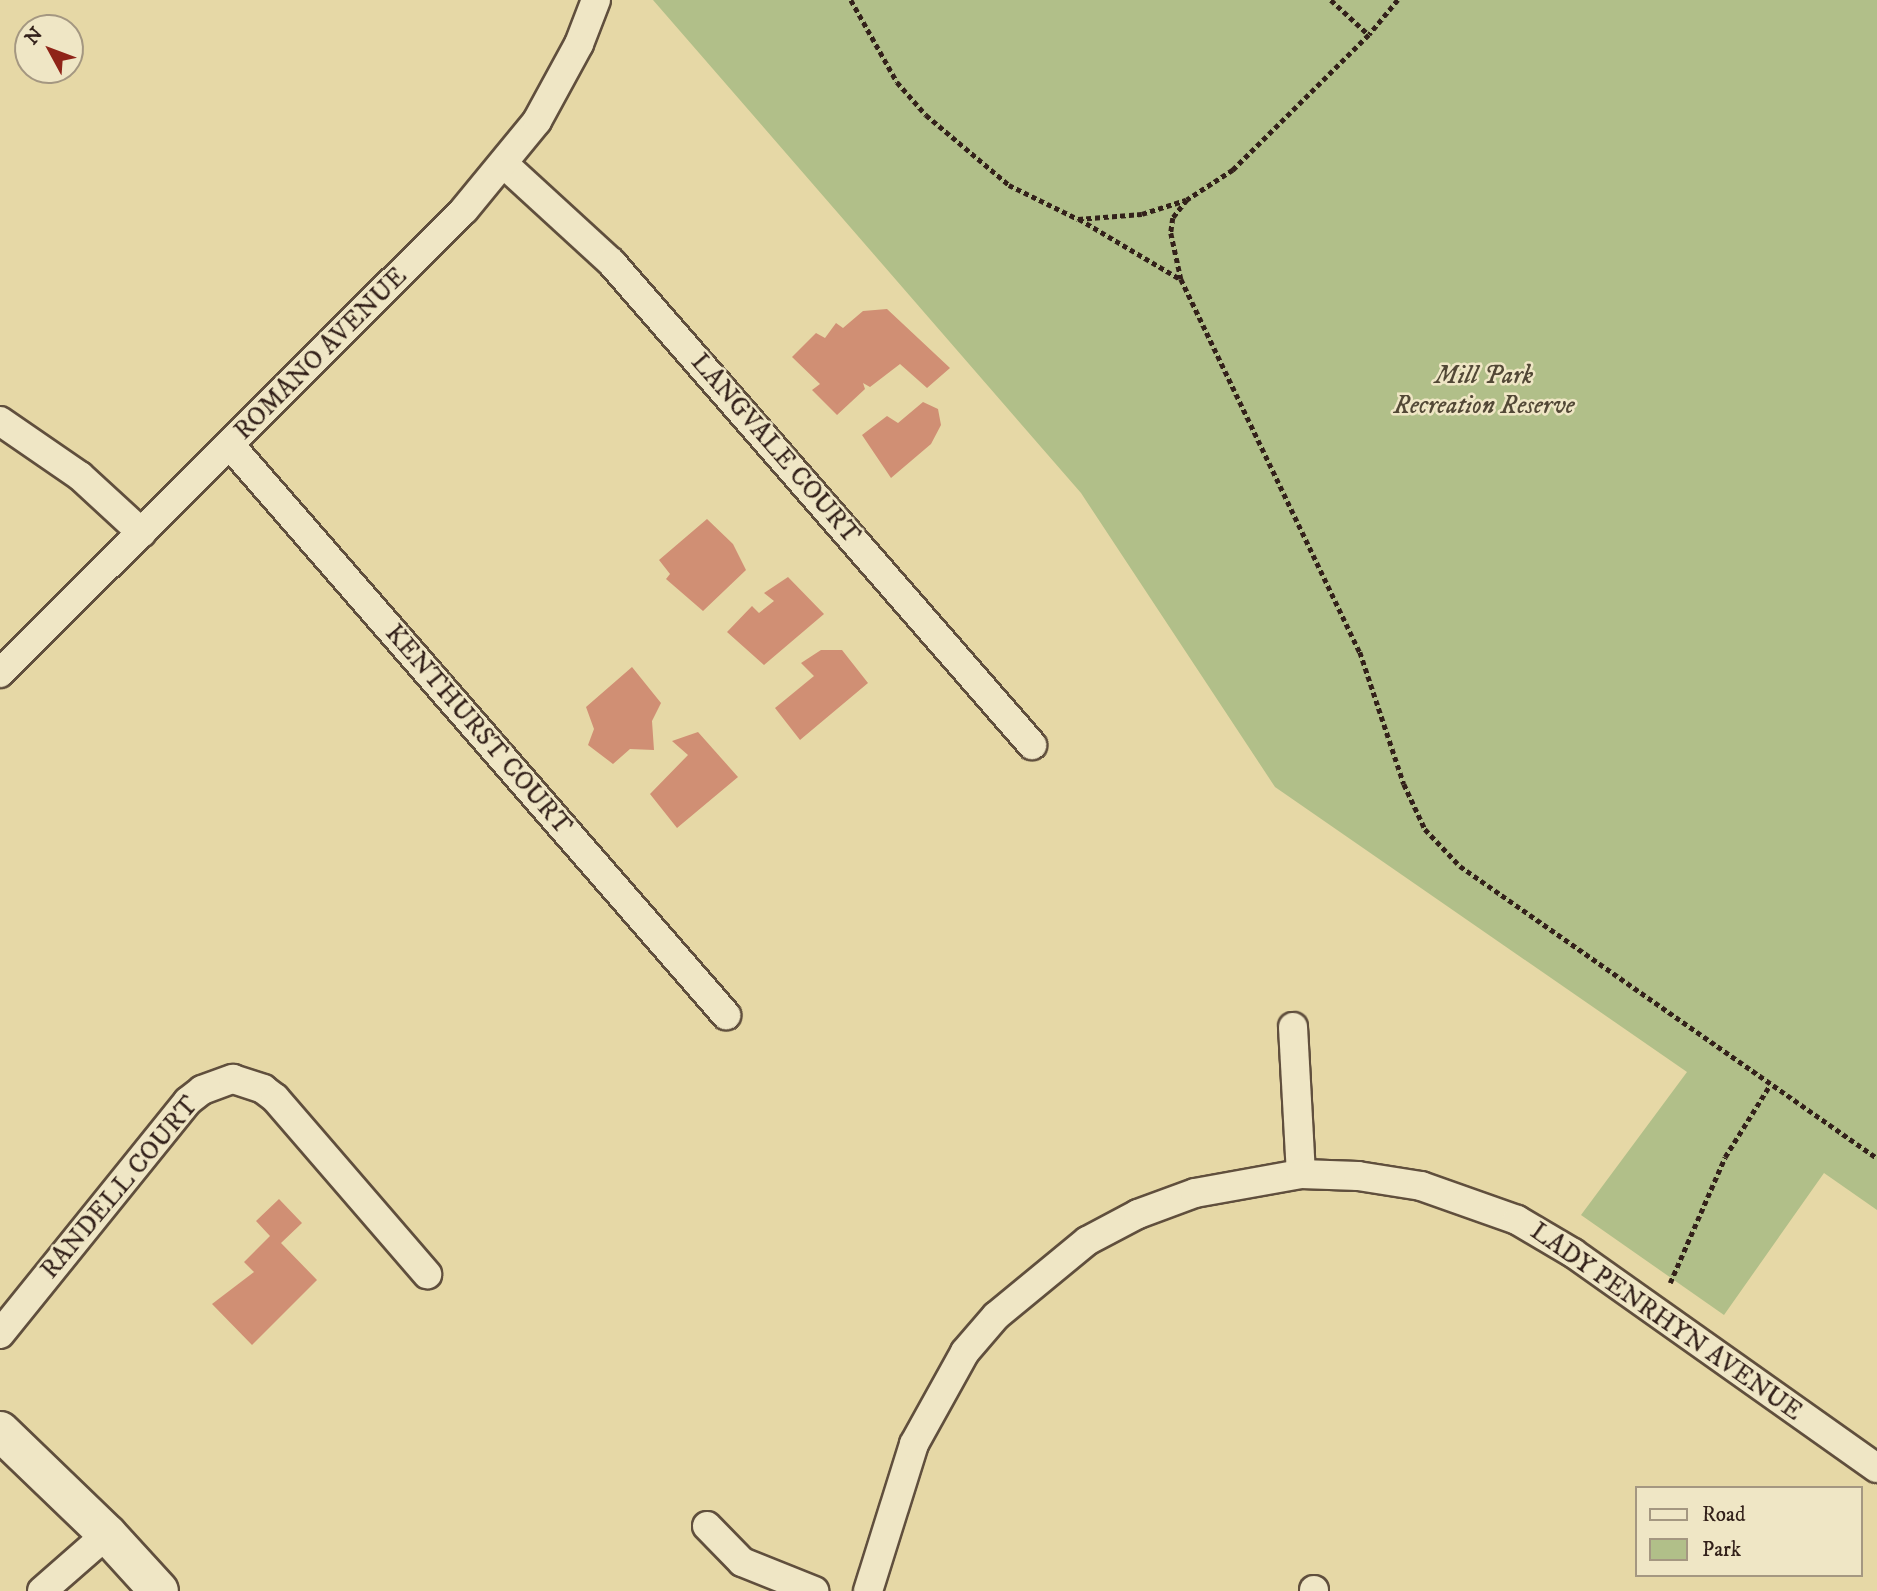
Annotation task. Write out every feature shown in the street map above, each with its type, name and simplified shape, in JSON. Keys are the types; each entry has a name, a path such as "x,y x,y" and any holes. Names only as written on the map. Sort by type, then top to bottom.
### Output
{"street":[{"name":"ROMANO AVENUE","path":"0,673 230,445 505,165 559,81 596,0"},
{"name":"LANGVALE COURT","path":"505,165 611,262 1032,746"},
{"path":"0,421 80,476 142,533"},
{"name":"KENTHURST COURT","path":"230,445 726,1015"},
{"path":"1293,1027 1301,1174"},
{"name":"RANDELL COURT","path":"0,1334 188,1101 202,1090 233,1079 263,1089 275,1098 427,1274"},
{"name":"LADY PENRHYN AVENUE","path":"868,1591 914,1444 965,1352 996,1316 1035,1280 1087,1241 1138,1214 1195,1193 1301,1174 1358,1176 1422,1186 1517,1220 1573,1253 1877,1468"},
{"path":"0,1431 107,1534 159,1591"},
{"path":"707,1526 742,1562 814,1591"},
{"path":"42,1591 107,1534"}],"path":[{"path":"851,0 874,49 926,115 1009,186 1078,219 1181,279"},
{"path":"1331,0 1370,35"},
{"path":"1078,219 1142,214 1187,200 1233,170 1370,35 1398,0"},
{"path":"1187,200 1173,218 1171,233 1181,279 1360,652 1404,784 1425,829 1460,866 1877,1158"},
{"path":"1670,1281 1725,1157 1770,1085"}],"green space":[{"name":"Mill Park Recreation Reserve","path":"653,0 1877,0 1877,1210 1824,1173 1724,1315 1581,1215 1687,1072 1275,787 1081,493"}],"building":[{"path":"887,309 950,368 927,388 900,364 870,387 863,383 865,389 837,415 812,390 820,384 792,357 816,333 825,338 836,323 843,328 863,311"},
{"path":"923,402 938,409 941,425 931,444 891,478 862,435 887,416 898,423"},
{"path":"707,519 733,544 746,570 703,611 666,579 670,574 659,560"},
{"path":"788,577 824,614 764,665 727,632 752,606 759,613 774,601 764,593"},
{"path":"821,650 842,650 868,683 800,740 775,708 814,676 801,663"},
{"path":"632,667 661,703 652,721 654,750 630,749 613,764 588,745 594,729 586,707"},
{"path":"698,732 738,777 677,828 650,794 688,755 672,741"},
{"path":"279,1199 302,1223 281,1243 317,1280 252,1345 212,1304 254,1272 244,1262 270,1236 256,1221"}]}
